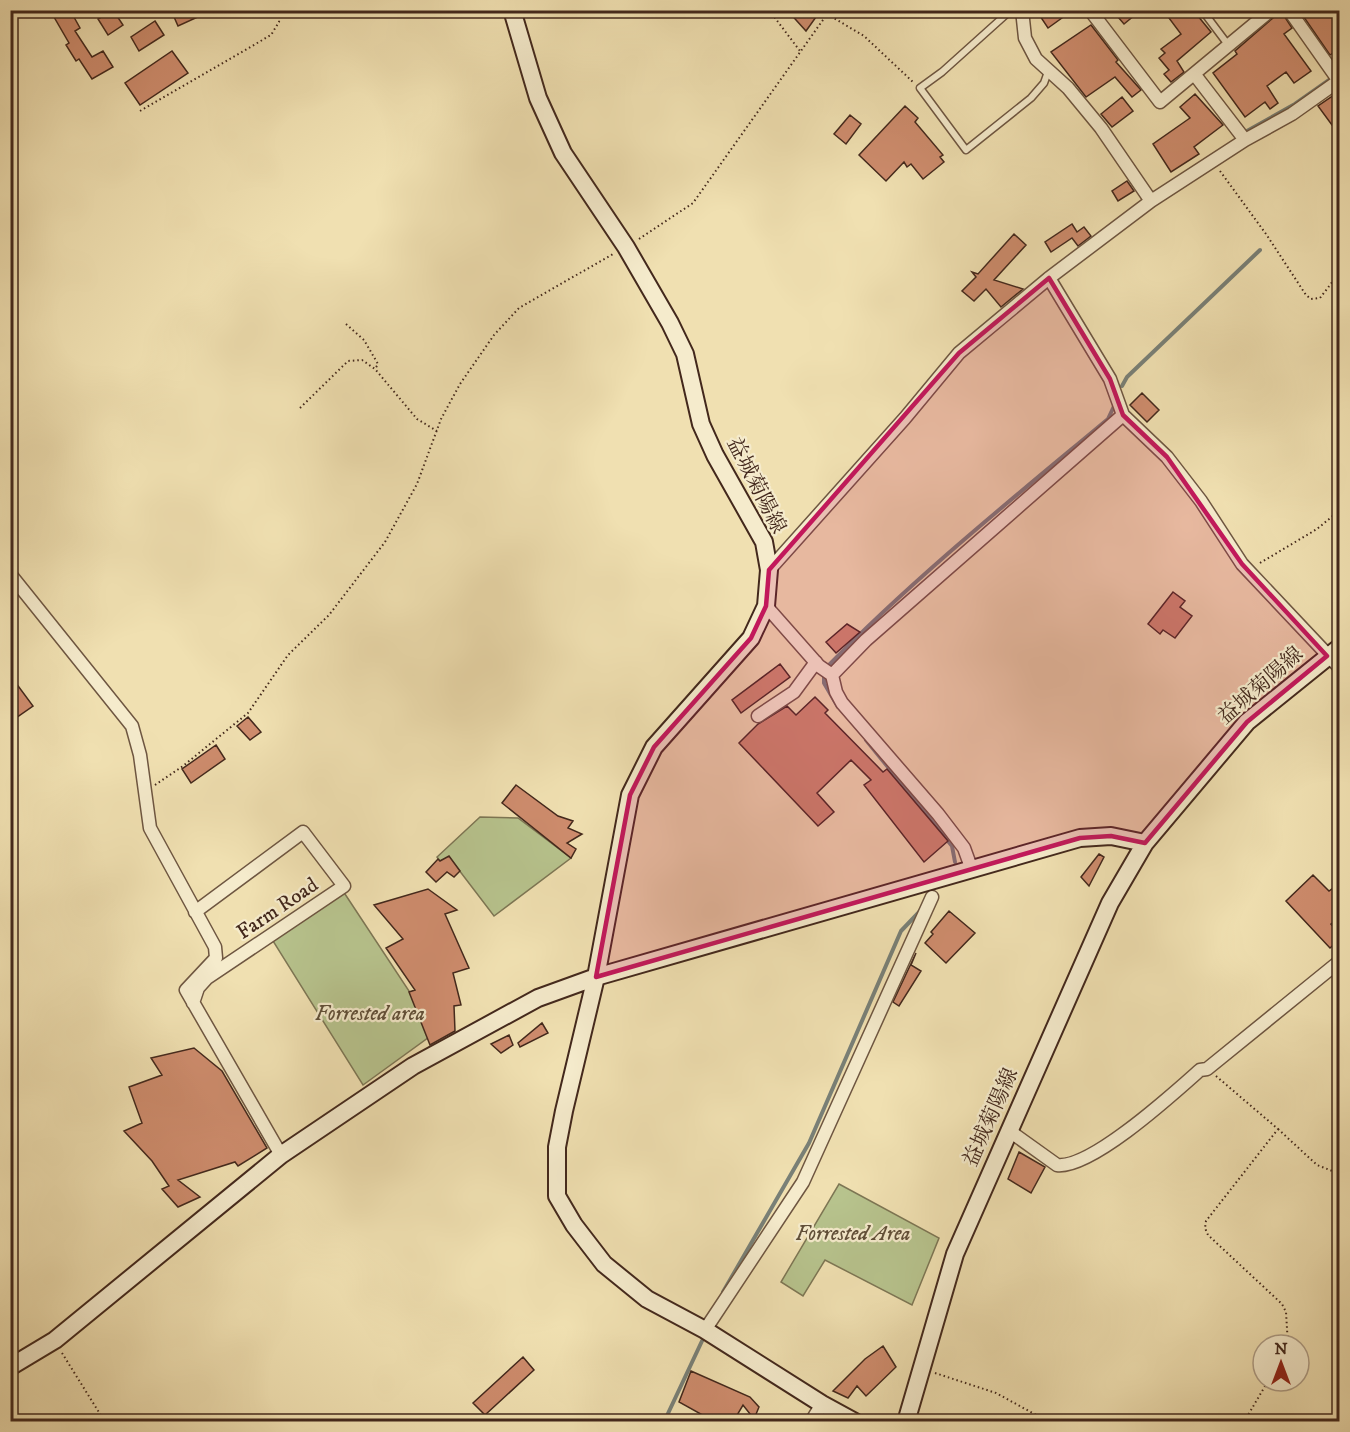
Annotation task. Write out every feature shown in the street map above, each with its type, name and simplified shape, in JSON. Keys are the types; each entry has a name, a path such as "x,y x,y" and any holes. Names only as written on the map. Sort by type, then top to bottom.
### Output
{"main road":[{"name":"益城菊陽線","path":"513,10 538,98 563,153 626,247 685,354 701,424 715,455 764,542 770,570 766,606 751,638 654,747 630,795 596,977 560,1129 557,1147 557,1196 574,1225 604,1264 647,1299 705,1330 822,1404 855,1422"},
{"name":"益城菊陽線","path":"906,1422 954,1254 1110,903 1145,843 1247,722 1335,657"},
{"path":"10,1367 55,1340 281,1155 413,1066 538,998 596,977 1080,838 1111,836 1145,843"}],"street":[{"path":"1022,10 1025,38 1036,59 1049,69 1101,128 1151,201"},
{"path":"1097,13 1160,102 1271,10"},
{"path":"770,570 905,418 959,353 1049,278 1151,201 1245,140 1292,114 1339,81 1290,11"},
{"path":"1195,75 1245,140"},
{"path":"1049,278 1110,378 1123,415 1167,457 1242,564 1335,657"},
{"path":"832,675 866,640 1123,415"},
{"path":"10,574 132,726 140,755 143,793 150,828 215,947 216,958 186,990 281,1155"},
{"path":"766,606 816,662 832,675 836,692 842,703 938,814 964,848 972,870"},
{"path":"758,716 794,692 816,662"},
{"name":"Farm Road","path":"193,1003 198,988 207,978 344,886 303,832 195,912"},
{"path":"705,1330 804,1182 932,897"},
{"path":"1008,1130 1057,1165 1065,1166 1107,1145 1200,1070 1207,1069 1340,961"},
{"path":"811,1422 822,1404"}],"lane":[{"path":"1011,10 942,72 920,88 966,150 1031,98 1044,83 1049,69"},
{"path":"1203,10 1229,47"}],"path":[{"path":"140,111 271,35 279,22 280,10"},
{"path":"769,10 801,51"},
{"path":"143,793 183,766 248,713 288,655 329,615 385,542 417,484 437,431 460,384 495,335 519,308 626,247 693,203 828,12 864,36 920,88"},
{"path":"1213,161 1266,234 1306,295 1311,298 1320,298 1340,272"},
{"path":"346,324 364,340 378,364 375,369"},
{"path":"300,408 348,361 362,360 375,369 417,419 437,431"},
{"path":"1248,569 1317,529 1340,510"},
{"path":"1207,1069 1317,1165 1340,1174"},
{"path":"1278,1130 1206,1221 1205,1228 1208,1235 1282,1304 1286,1312 1287,1333"},
{"path":"55,1340 105,1422"},
{"path":"921,1368 996,1392 1049,1422"},
{"path":"1244,1422 1261,1393"}],"highlighted area":[{"path":"1049,278 1110,379 1123,415 1167,457 1242,564 1327,656 1247,722 1145,843 1111,836 1080,838 596,977 630,795 654,747 751,638 766,606 769,570 959,353"}],"green space":[{"path":"480,817 518,818 571,858 494,916 449,857 440,861 437,857"},
{"name":"Forrested area","path":"343,891 436,1032 363,1085 273,941"},
{"name":"Forrested Area","path":"839,1184 939,1238 912,1305 825,1260 803,1296 781,1282"}],"building":[{"path":"70,10 80,28 75,31 92,57 103,51 113,67 92,79 79,59 76,61 54,17"},
{"path":"113,10 123,25 108,35 98,19"},
{"path":"171,10 213,10 178,26"},
{"path":"787,10 821,10 806,31"},
{"path":"1036,10 1073,10 1048,28"},
{"path":"1112,10 1141,10 1124,24"},
{"path":"1163,10 1193,10 1211,32 1177,61 1184,72 1171,82 1164,74 1169,70 1159,58 1165,53 1161,49 1181,34"},
{"path":"1299,10 1340,10 1340,48 1330,55"},
{"path":"1281,11 1292,28 1284,34 1311,71 1294,83 1286,72 1267,86 1278,103 1270,109 1265,102 1245,117 1213,73 1237,54 1235,51"},
{"path":"155,21 164,35 139,51 131,37"},
{"path":"1091,25 1118,60 1116,62 1141,90 1132,97 1115,77 1086,97 1051,52"},
{"path":"172,51 188,73 140,105 125,83"},
{"path":"1340,91 1340,136 1318,106"},
{"path":"1195,94 1223,125 1194,147 1199,154 1171,172 1153,144 1190,118 1180,107"},
{"path":"1122,97 1133,111 1112,127 1101,114"},
{"path":"905,106 918,118 915,122 943,155 940,157 944,162 923,179 911,164 907,167 904,162 886,181 859,155"},
{"path":"850,115 861,124 846,144 834,134"},
{"path":"1127,181 1134,191 1118,201 1112,191"},
{"path":"1072,224 1077,232 1084,227 1091,236 1078,246 1072,238 1051,252 1045,242"},
{"path":"1014,234 1026,245 994,280 1023,289 1001,307 986,289 974,301 962,291 976,277 972,272 978,274"},
{"path":"1142,393 1159,410 1147,422 1130,405"},
{"path":"1173,592 1185,601 1180,607 1192,616 1175,638 1163,630 1160,634 1148,624"},
{"path":"847,624 860,632 836,653 826,642"},
{"path":"780,664 790,677 741,713 732,700"},
{"path":"10,675 33,706 10,722"},
{"path":"815,697 828,710 825,713 883,772 887,769 948,841 924,862 864,785 871,780 851,760 817,793 834,812 818,826 739,743 758,724 787,706 796,715"},
{"path":"248,717 261,732 250,740 237,726"},
{"path":"216,745 225,759 191,783 182,769"},
{"path":"516,785 558,816 573,821 568,828 582,834 567,843 576,849 571,858 502,803"},
{"path":"1099,854 1104,857 1089,886 1081,877"},
{"path":"449,856 460,871 454,877 447,872 436,882 426,872 438,859 440,861"},
{"path":"1313,875 1329,891 1340,883 1340,917 1331,924 1340,934 1340,939 1330,948 1286,901"},
{"path":"428,889 457,910 445,914 469,968 453,973 461,1005 454,1006 455,1031 430,1045 409,992 415,990 386,948 403,939 374,905"},
{"path":"949,911 975,933 946,963 925,943"},
{"path":"916,953 911,965 921,971 899,1006 893,1002"},
{"path":"542,1023 548,1033 520,1047 518,1043"},
{"path":"509,1035 513,1045 501,1053 491,1044"},
{"path":"194,1048 222,1071 267,1148 238,1166 235,1162 178,1180 200,1197 178,1207 162,1189 169,1186 152,1161 124,1131 142,1123 129,1087 162,1075 151,1058"},
{"path":"1019,1152 1045,1167 1031,1193 1008,1179"},
{"path":"883,1346 896,1367 866,1396 857,1386 848,1398 833,1391 865,1359"},
{"path":"523,1357 534,1370 485,1415 473,1403"},
{"path":"691,1371 750,1397 759,1407 754,1419 743,1405 733,1422 715,1422 679,1402"}],"waterway":[{"path":"1247,131 1295,104 1332,78"},
{"path":"1122,386 1127,377 1260,250"},
{"path":"828,666 930,570 1108,419 1115,404"},
{"path":"824,675 824,683 838,707"},
{"path":"866,740 952,846 955,862"},
{"path":"723,1292 809,1143 901,931 922,909"},
{"path":"664,1422 702,1341"}]}
